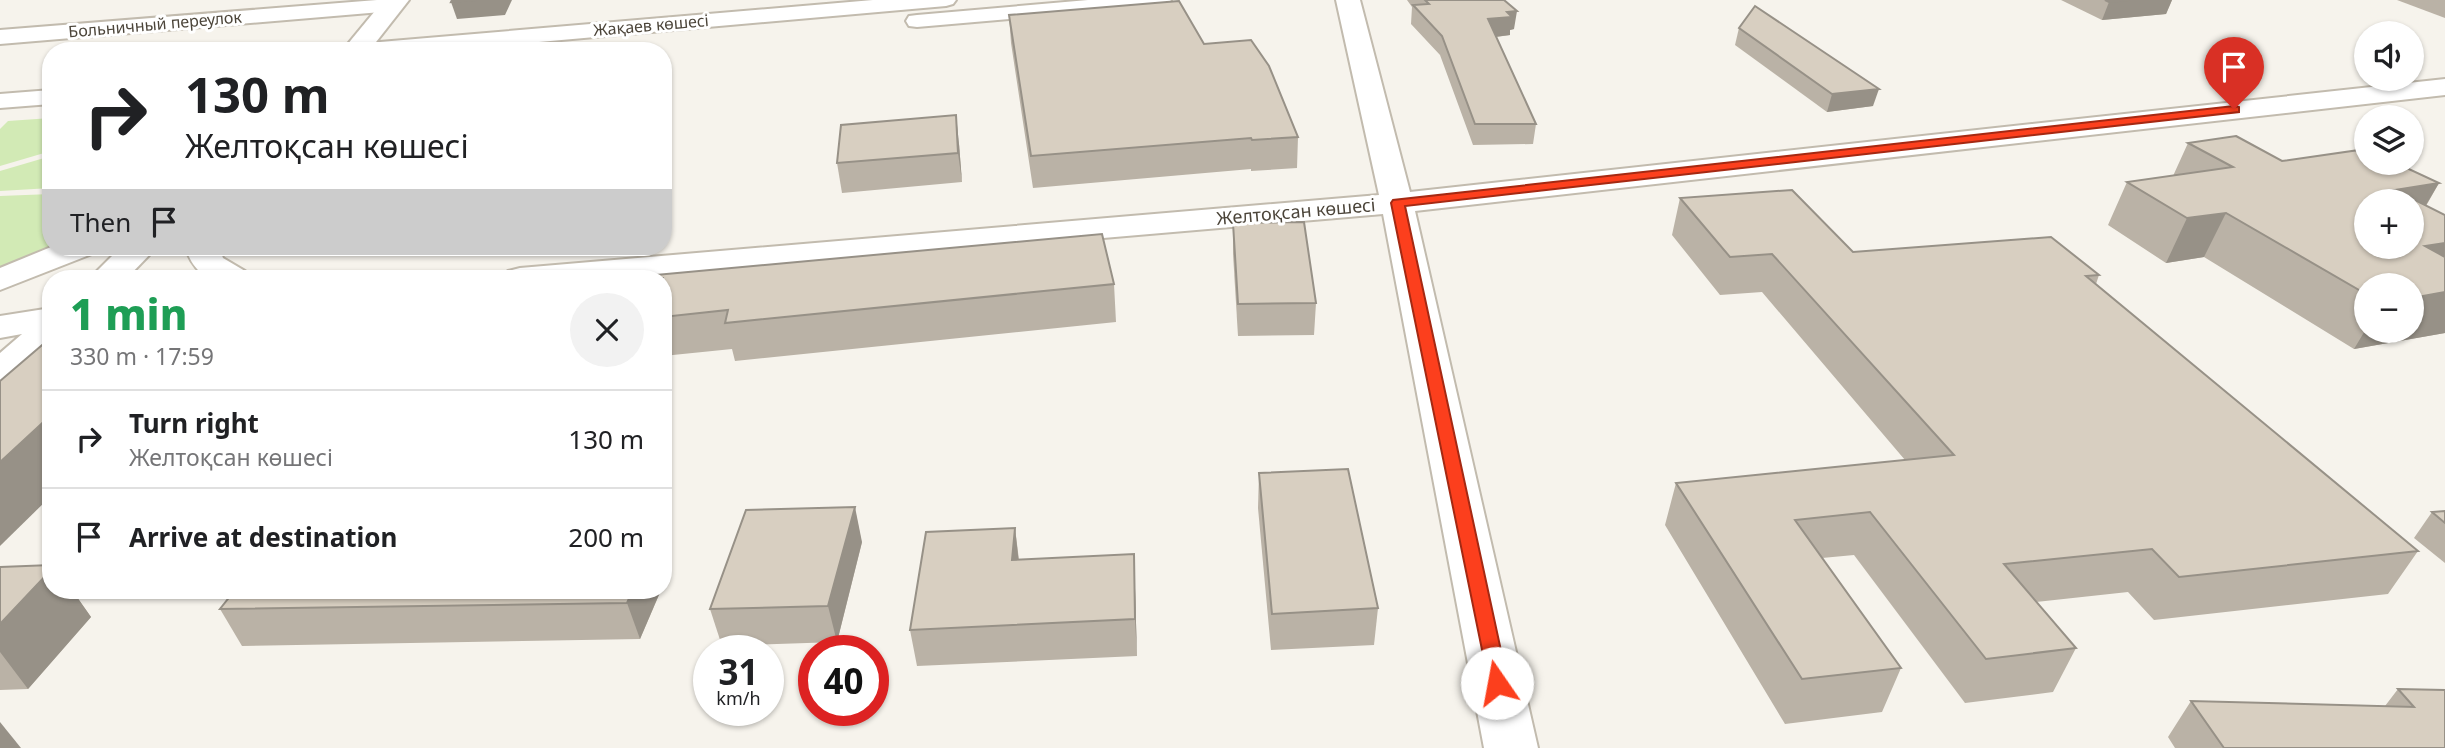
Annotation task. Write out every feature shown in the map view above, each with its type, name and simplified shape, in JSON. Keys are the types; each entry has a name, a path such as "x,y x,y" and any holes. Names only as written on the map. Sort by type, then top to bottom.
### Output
{"street":[{"name":"Жақаев көшесі","path":"460,42 946,0"},
{"name":"Жақаев көшесі","path":"672,43 1161,0"},
{"path":"1348,0 1397,203 1511,748"},
{"path":"363,42 395,3"},
{"name":"Больничный переулок","path":"0,37 395,3"},
{"path":"0,80 42,77"},
{"name":"Желтоқсан көшесі","path":"614,270 1397,203 2445,86"},
{"path":"0,101 42,98"},
{"path":"0,280 58,256"},
{"path":"116,270 130,256"},
{"path":"205,256 208,264 219,270"},
{"path":"0,313 42,317"},
{"path":"0,327 42,320"},
{"path":"0,373 42,338"}],"green space":[{"path":"42,119 42,154 0,166 0,129 8,121"},
{"path":"42,159 42,189 0,191 0,171"},
{"path":"42,194 42,251 0,269 0,196"}],"building":[{"path":"1425,0 1504,0 1517,11 1507,12 1512,17 1488,19 1536,124 1475,124 1442,36 1413,5 1429,4"},
{"path":"1179,1 1204,44 1251,40 1269,66 1298,137 1251,138 1031,156 1009,15"},
{"path":"1755,6 1879,89 1832,94 1739,28"},
{"path":"956,115 958,153 837,163 841,125"},
{"path":"2236,136 2282,161 2354,151 2354,175 2422,175 2439,183 2401,189 2354,189 2354,259 2424,259 2424,204 2445,215 2445,243 2425,246 2445,257 2445,292 2424,296 2424,273 2354,273 2354,287 2226,213 2187,218 2127,182 2233,167 2188,143"},
{"path":"1792,190 1853,252 2051,237 2099,275 2086,276 2418,551 2179,577 2152,549 2004,564 2076,648 1986,659 1870,512 1795,520 1901,668 1802,679 1676,483 1954,455 1772,254 1730,257 1680,198"},
{"path":"1304,222 1316,303 1238,304 1233,223"},
{"path":"1102,234 1114,284 725,323 728,310 672,316 672,273"},
{"path":"42,345 42,423 0,462 0,381"},
{"path":"1348,469 1378,608 1272,614 1259,473"},
{"path":"855,507 828,606 710,609 746,510"},
{"path":"2445,511 2445,523 2432,512"},
{"path":"1015,528 1012,560 1134,554 1135,619 910,630 926,532"},
{"path":"42,565 42,580 0,624 0,567"},
{"path":"228,599 629,599 627,603 220,609"},
{"path":"2398,689 2445,690 2445,748 2224,748 2191,701 2414,707"}],"route":[{"path":"1497,683 1397,203 2234,109"}]}
